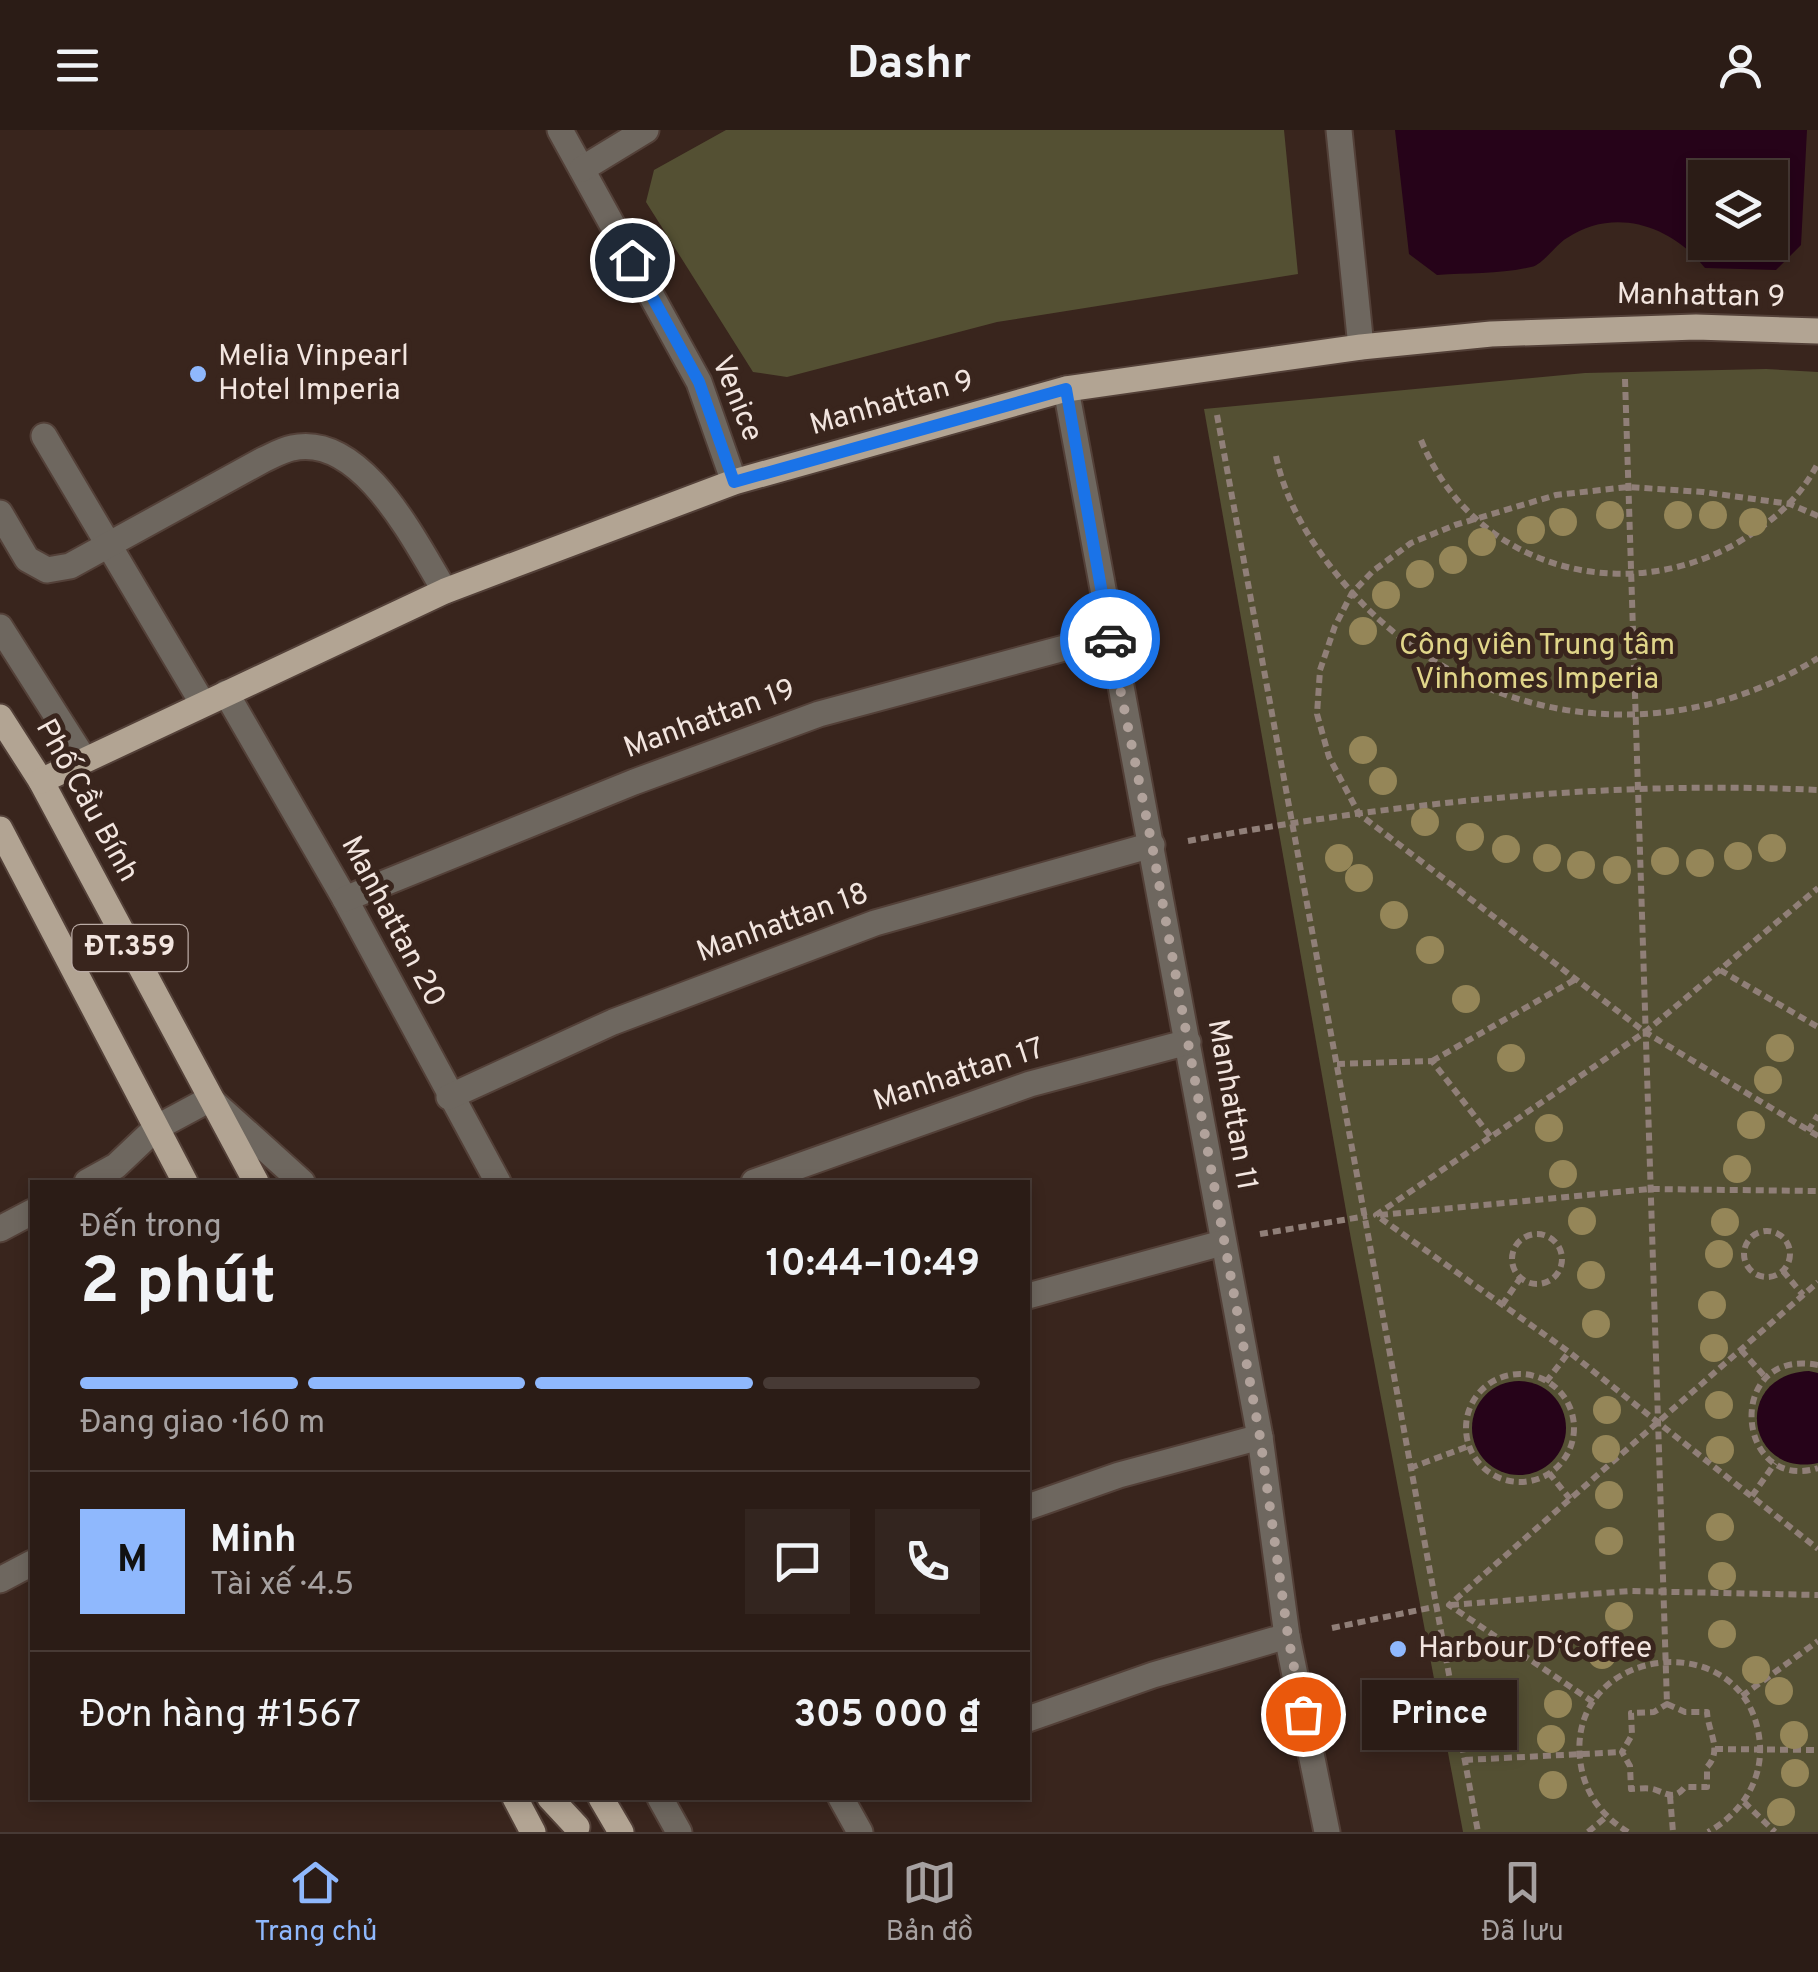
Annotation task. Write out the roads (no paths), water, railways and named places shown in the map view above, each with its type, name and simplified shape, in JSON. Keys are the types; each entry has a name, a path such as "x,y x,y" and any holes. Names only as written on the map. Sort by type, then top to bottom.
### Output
{"main road":[{"name":"Manhattan 9","path":"42,781 444,591 734,482 1066,389 1361,347 1492,334 1696,327 1818,331"},
{"name":"Phố Cầu Bính","path":"0,716 42,781 255,1180"},
{"name":"ĐT.359","path":"2,838 184,1180"},
{"path":"516,1800 533,1832"},
{"path":"552,1800 578,1830"},
{"path":"567,1800 578,1830"},
{"path":"601,1800 621,1832"}],"lane":[{"name":"Venice","path":"560,130 699,382 734,482"},
{"path":"582,170 646,130"},
{"path":"1339,130 1361,347"},
{"name":"Manhattan 11","path":"1066,389 1260,1437 1288,1636 1327,1832"},
{"name":"Manhattan 20","path":"44,436 108,548 214,698 344,899 497,1180"},
{"path":"0,513 27,558 47,570 70,566 262,460 294,447 332,451 360,467 403,522 444,591"},
{"path":"0,627 84,758"},
{"name":"Manhattan 19","path":"344,899 634,782 819,714 1109,636"},
{"name":"Manhattan 18","path":"449,1097 613,1022 875,923 1152,845"},
{"name":"Manhattan 17","path":"760,1180 1030,1084 1188,1042"},
{"path":"90,1180 116,1166 156,1128 210,1099 300,1180"},
{"path":"0,1229 30,1213"},
{"path":"1030,1295 1222,1243"},
{"path":"1030,1507 1120,1475 1260,1437"},
{"path":"0,1580 30,1564"},
{"path":"1030,1718 1153,1675 1288,1636"},
{"path":"661,1800 679,1832"},
{"path":"845,1800 860,1832"}],"place":[{"name":"Melia Vinpearl Hotel Imperia","path":"198,374"},
{"name":"Harbour D‘Coffee","path":"1398,1649"},
{"name":"Prince","path":"1303,1714"}],"park label":[{"name":"Công viên Trung tâm Vinhomes Imperia","path":"1537,663"}]}
